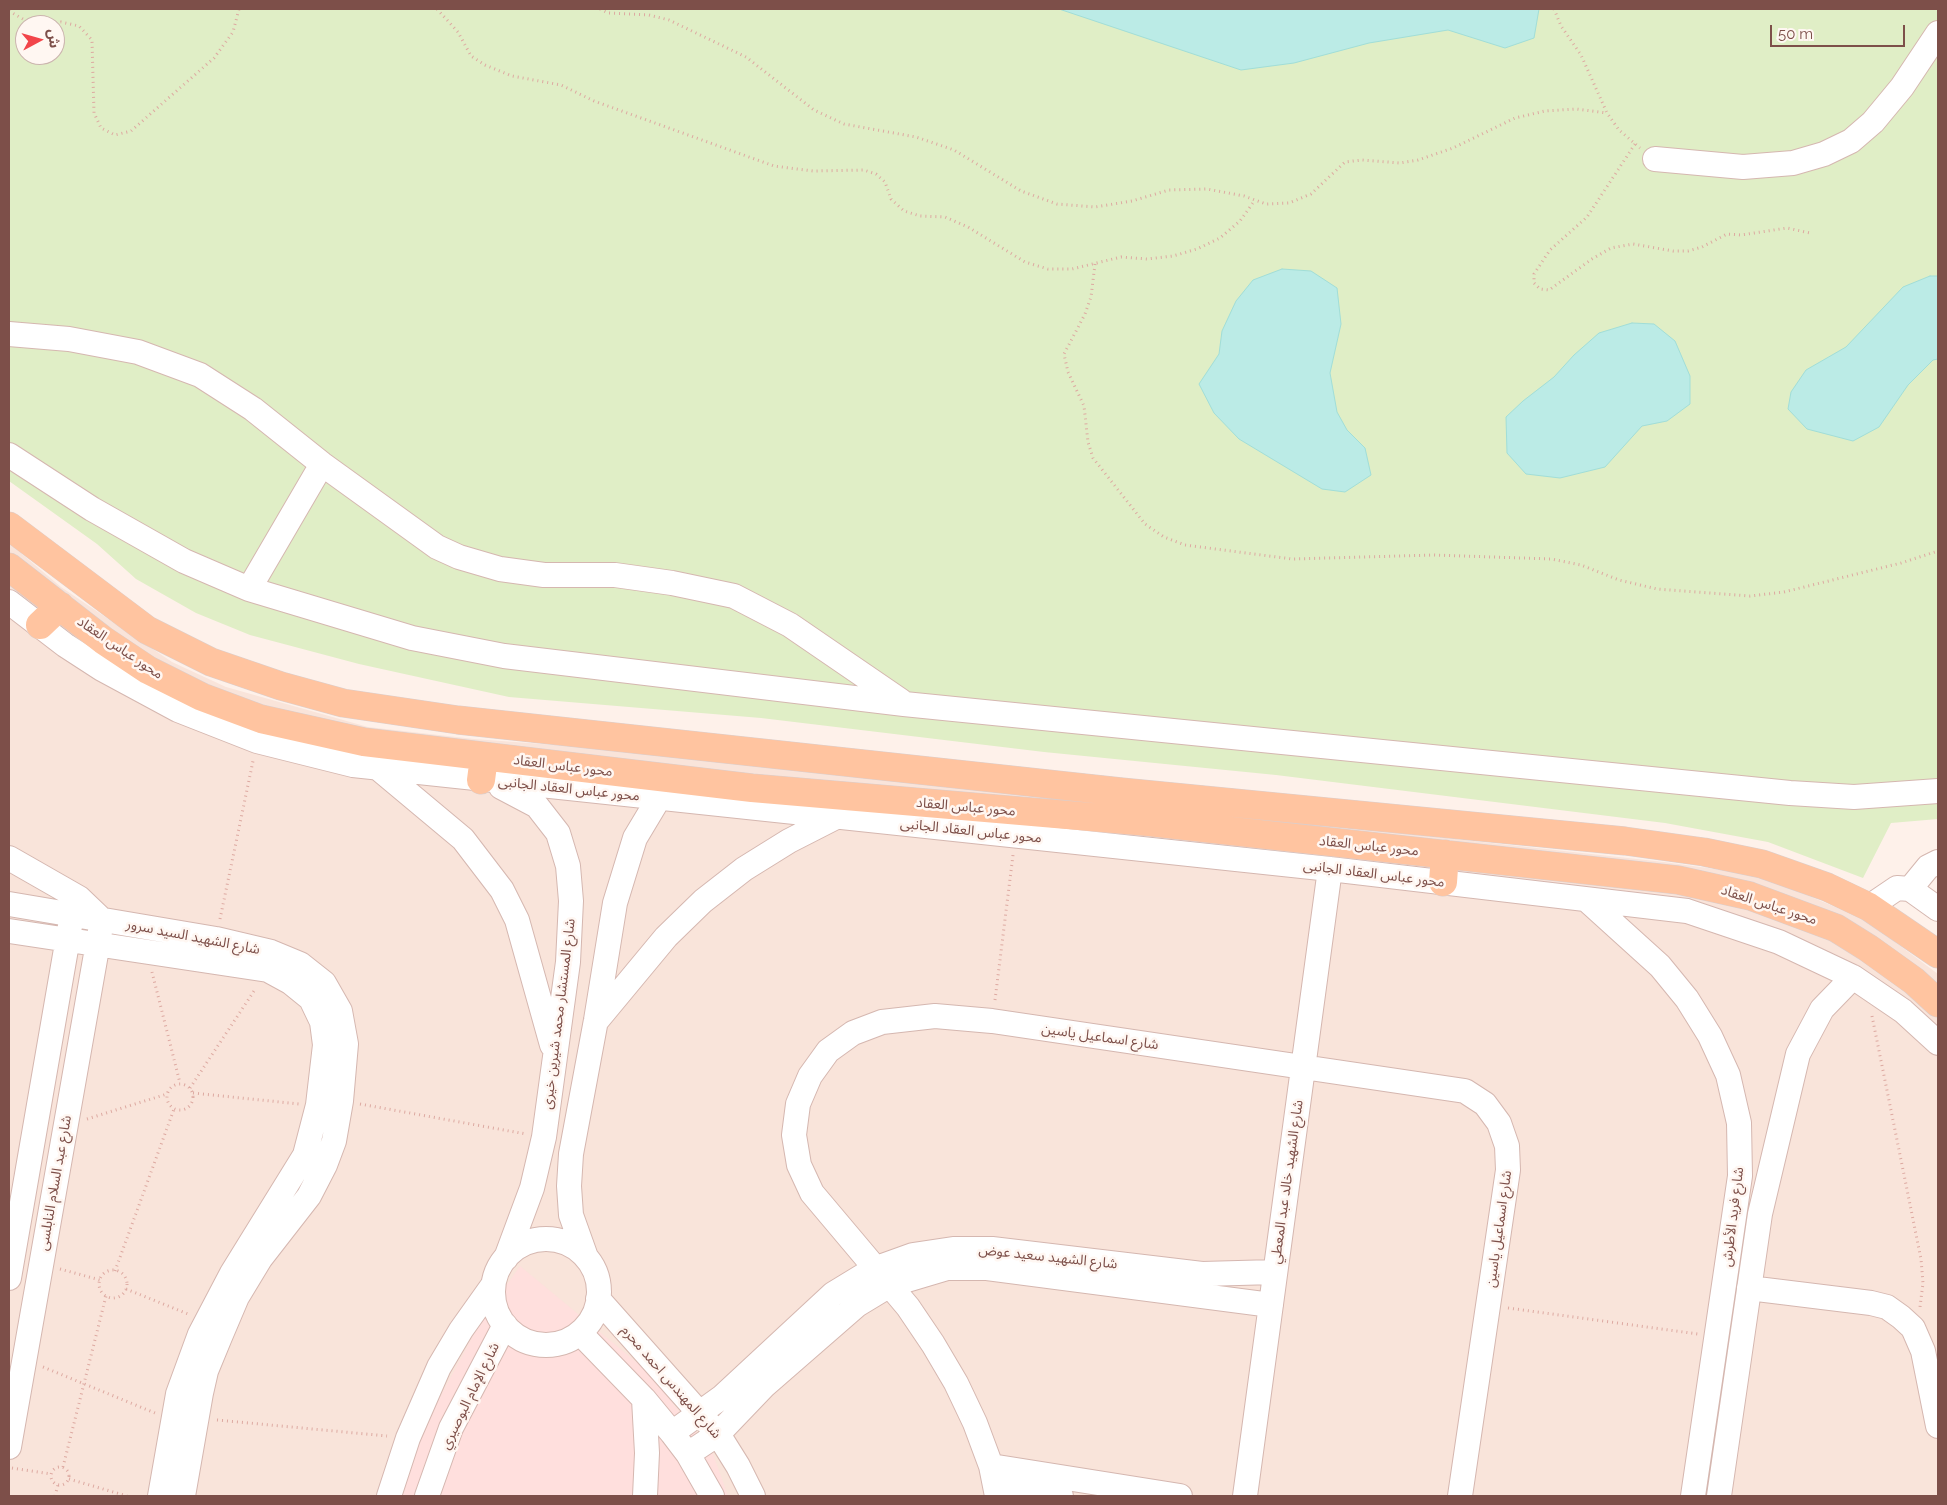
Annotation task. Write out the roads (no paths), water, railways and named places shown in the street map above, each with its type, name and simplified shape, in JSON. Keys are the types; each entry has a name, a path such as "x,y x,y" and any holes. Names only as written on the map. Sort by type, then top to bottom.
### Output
{"main road":[{"path":"9,526 147,630 211,662 281,686 343,703 458,720 1122,792 1625,841 1704,852 1737,858 1787,872 1869,907 1938,954"},
{"name":"محور عباس العقاد","path":"9,567 103,640 148,670 202,697 261,719 482,768 751,798 1114,819 1678,880 1750,896 1836,928 1914,981 1938,1003"},
{"path":"40,625 60,606"},
{"path":"1114,819 1120,817 1127,808 1128,802 1122,792"},
{"path":"1187,798 1183,803 1184,809 1197,818 1201,828"},
{"path":"1443,882 1445,854"}],"street":[{"path":"1655,159 1743,167 1793,163 1824,154 1851,141 1873,122 1902,87 1938,33"},
{"path":"9,334 69,338 138,352 200,375 253,409 322,464 438,546 459,557 500,569 544,575 615,575 672,582 734,596 790,625 904,704"},
{"path":"9,455 92,508 168,551 248,589 412,638 504,656 904,704 1790,793 1854,797 1938,791"},
{"path":"248,589 322,464"},
{"name":"محور عباس العقاد الجانبى","path":"9,602 66,645 140,691 178,710 257,741 353,765 378,768 482,768 658,798 751,798 836,817 1330,869 1686,911 1779,942 1859,982 1903,1011 1938,1043"},
{"path":"9,628 17,623 40,625"},
{"path":"378,768 463,839 502,890 517,920 532,966 555,1057"},
{"name":"شارع المستشار محمد شيرين خيرى","path":"482,768 537,806 558,833 568,866 571,901 568,962 544,1137 532,1188 506,1258"},
{"path":"493,1285 497,1312 504,1325 515,1335 528,1342 541,1345 555,1344 580,1333 595,1312 598,1299 596,1277 586,1258 571,1215 569,1186 570,1154 596,1020 614,903 635,838 658,798"},
{"path":"596,1020 666,937 703,901 744,869 788,841 836,817"},
{"path":"9,858 79,898 102,920"},
{"path":"1910,889 1928,867 1938,862"},
{"name":"شارع الشهيد خالد عبد المعطي","path":"1245,1496 1330,869"},
{"path":"1869,907 1897,888 1910,889 1937,907"},
{"name":"شارع فريد الأطرش","path":"1586,899 1660,966 1687,999 1710,1036 1728,1075 1739,1123 1740,1176 1693,1496"},
{"name":"شارع الشهيد السيد سرور","path":"9,904 216,939 271,952 300,964 324,983 340,1011 346,1044 330,1103 305,1155 232,1273 206,1321 196,1369 196,1418 183,1496"},
{"path":"9,1278 72,915"},
{"name":"شارع عبد السلام النابلسى","path":"10,1436 99,946 102,920"},
{"name":"شارع الشهيد السيد سرور","path":"9,931 268,970 290,982 311,999 322,1022 334,1141 325,1165 309,1196 260,1259 196,1369 172,1419 160,1496"},
{"name":"شارع فريد الأطرش","path":"1719,1496 1760,1214 1798,1054 1822,1009 1859,982"},
{"name":"شارع اسماعيل ياسين","path":"994,1482 975,1423 956,1383 933,1344 882,1277 812,1194 799,1165 794,1135 798,1104 810,1076 834,1047 853,1033 882,1022 935,1016 992,1021 1465,1090 1485,1104 1500,1123 1507,1146 1508,1170 1460,1496"},
{"path":"1735,1210 1760,1214"},
{"path":"389,1496 408,1438 439,1367 461,1330 493,1285 506,1258 517,1248 531,1241 546,1239 561,1241 575,1247 586,1258"},
{"name":"شارع الشهيد سعيد عوض","path":"688,1454 718,1434 764,1386 844,1316 882,1277 913,1255 953,1249 992,1248 1202,1274 1275,1272"},
{"name":"شارع الشهيد سعيد عوض","path":"672,1433 732,1388 833,1294 882,1277 947,1268 987,1268 1271,1304"},
{"path":"1749,1288 1887,1307 1913,1328 1923,1351 1938,1426"},
{"name":"شارع المهندس احمد محرم","path":"598,1299 718,1434 738,1466 753,1496"},
{"name":"شارع الإمام البوصيري","path":"427,1496 451,1428 504,1325"},
{"path":"580,1333 644,1400 672,1433 688,1454 712,1496"},
{"path":"644,1400 647,1453 645,1496"},
{"path":"994,1482 1180,1496"},
{"path":"994,1482 1061,1496"}],"water":[{"path":"1059,9 1539,9 1534,38 1505,48 1448,30 1369,43 1294,63 1241,70"},
{"path":"1282,269 1311,271 1337,288 1341,324 1330,373 1337,412 1347,430 1365,448 1371,475 1345,492 1322,489 1239,439 1214,413 1199,384 1219,354 1222,331 1236,301 1253,280"},
{"path":"1930,276 1938,276 1938,359 1933,360 1908,385 1879,427 1853,441 1807,429 1788,409 1791,392 1806,370 1846,347 1903,287"},
{"path":"1632,323 1654,324 1675,341 1690,376 1690,404 1667,421 1642,426 1605,467 1560,478 1526,474 1507,453 1506,417 1554,377 1574,355 1599,333"}]}
